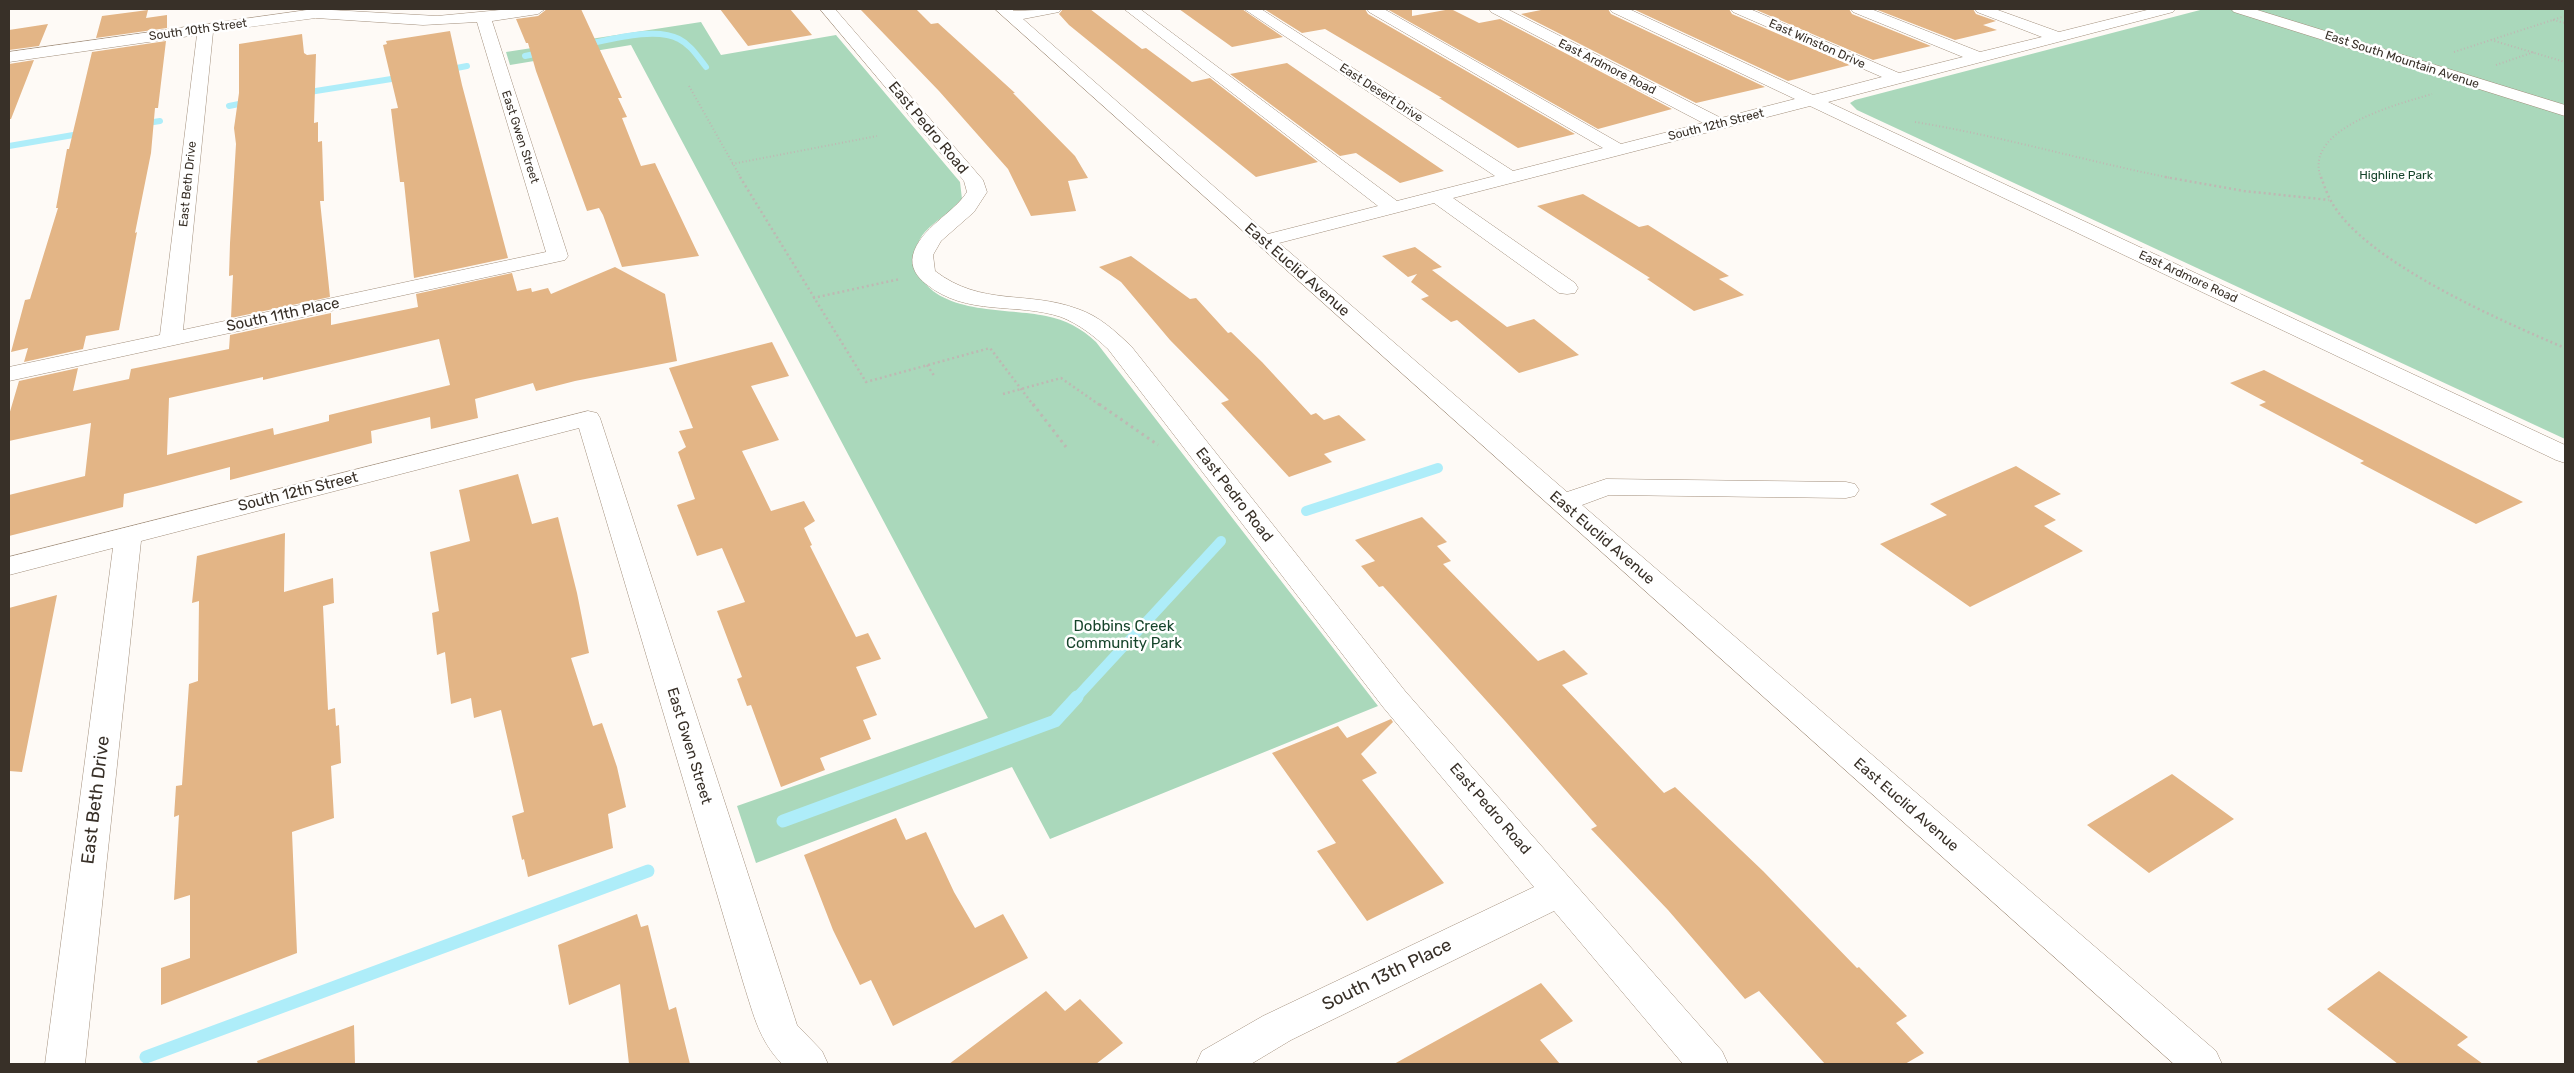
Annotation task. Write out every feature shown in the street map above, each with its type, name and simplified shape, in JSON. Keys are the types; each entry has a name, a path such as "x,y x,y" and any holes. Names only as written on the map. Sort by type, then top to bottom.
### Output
{"street":[{"name":"South 10th Street","path":"9,57 206,28 296,12 351,13 424,20 483,17 538,9"},
{"name":"East Pedro Road","path":"827,9 973,180 977,192 967,208 933,238 923,255 925,273 938,285 954,293 976,300 1059,310 1080,317 1104,332 1123,351 1394,698 1561,890 1708,1064"},
{"path":"1007,12 1054,9"},
{"path":"1131,9 1394,208"},
{"name":"East Desert Drive","path":"1252,9 1510,178"},
{"path":"1374,9 1619,150"},
{"name":"East Ardmore Road","path":"1496,9 1718,124"},
{"name":"East Ardmore Road","path":"1617,9 2565,455"},
{"name":"East Winston Drive","path":"1738,9 1897,78"},
{"path":"1858,9 1978,57"},
{"path":"1982,9 2057,37"},
{"path":"2109,9 2135,17"},
{"name":"South 12th Street","path":"1264,241 2168,9"},
{"name":"East South Mountain Avenue","path":"2239,9 2565,111"},
{"name":"East Euclid Avenue","path":"1007,12 1264,241 2202,1064"},
{"name":"East Gwen Street","path":"483,17 558,256"},
{"name":"East Beth Drive","path":"171,339 206,28"},
{"path":"1438,197 1566,288"},
{"name":"South 11th Place","path":"9,374 558,256"},
{"name":"East Gwen Street","path":"588,418 763,985 781,1036 808,1064"},
{"name":"South 12th Street","path":"9,566 588,418"},
{"path":"1562,503 1606,487 1846,490"},
{"name":"East Beth Drive","path":"64,1064 128,535"},
{"name":"South 13th Place","path":"1216,1064 1277,1028 1561,890"}],"path":[{"path":"2457,56 2448,54 2565,16"},
{"path":"2553,20 2565,24"},
{"path":"2491,40 2565,62"},
{"path":"2491,67 2534,52"},
{"path":"689,86 732,164 866,382 990,348 1066,448"},
{"path":"2435,93 2342,128 2326,144 2318,167 2329,200 2373,245 2425,280 2507,323 2565,348"},
{"path":"1908,121 1977,132 2102,164 2171,178 2244,191 2329,200"},
{"path":"732,164 877,136"},
{"path":"813,298 925,273"},
{"path":"927,365 935,377"},
{"path":"1003,394 1061,378 1168,452 1200,450"}],"green space":[{"name":"Highline Park","path":"2204,9 2565,9 2565,439 1857,110 1850,103 1855,100"},
{"name":"Dobbins Creek Community Park","path":"701,22 721,55 836,35 960,182 962,199 928,229 915,250 914,259 916,267 930,289 944,298 960,304 977,308 1031,314 1067,322 1096,342 1378,706 1050,839 1012,767 756,863 737,806 988,718 631,45 510,65 506,52"}],"building":[{"path":"547,9 581,9 622,98 618,98 627,117 622,118 641,166 655,163 699,256 622,267 599,208 587,211 536,71 528,43 526,43 516,19 538,16"},
{"path":"720,9 790,9 812,35 748,46"},
{"path":"860,9 916,9 931,24 938,23 1015,93 1013,93 1075,156 1088,178 1068,181 1076,211 1031,216 1008,169 939,91"},
{"path":"1063,9 1090,9 1142,49 1146,48 1192,82 1210,78 1318,162 1256,177 1069,25 1059,14"},
{"path":"1179,9 1242,9 1283,37 1232,47"},
{"path":"1264,9 1365,9 1368,14 1575,134 1518,148 1439,98 1442,98 1325,29 1302,33"},
{"path":"1387,9 1412,9 1412,16 1451,9 1479,23 1500,19 1672,109 1598,129"},
{"path":"1546,9 1608,9 1611,14 1765,87 1696,103 1521,14"},
{"path":"1633,9 1729,9 1732,14 1850,65 1788,81"},
{"path":"1754,9 1849,9 1852,14 1931,46 1873,60"},
{"path":"1875,9 1973,9 1976,14 1996,21 1983,25 1997,30 1955,40"},
{"path":"148,10 146,18 167,15 167,28 96,38 102,16"},
{"path":"48,24 39,46 9,50 9,30"},
{"path":"450,31 462,85 508,258 414,278 404,182 400,182 391,109 398,108 383,45 387,44 386,41"},
{"path":"302,34 304,53 307,55 316,54 314,123 318,122 318,142 322,141 324,201 320,201 330,297 231,318 233,275 229,276 236,144 234,128 239,93 239,44"},
{"path":"166,41 158,108 155,108 151,153 135,233 137,232 119,330 86,336 83,349 24,362 28,348 11,352 25,300 30,299 58,208 56,208 67,149 69,149 92,52"},
{"path":"34,60 11,119 9,119 9,64"},
{"path":"1287,63 1444,171 1400,183 1356,153 1340,156 1230,74"},
{"path":"1583,194 1639,227 1648,225 1729,276 1719,279 1744,295 1694,311 1647,279 1650,278 1537,206"},
{"path":"1415,247 1442,267 1432,270 1507,327 1534,319 1579,355 1519,373 1457,320 1451,322 1421,299 1429,296 1411,282 1417,274 1408,277 1382,256"},
{"path":"1131,256 1190,299 1196,298 1228,333 1231,332 1262,362 1311,415 1316,413 1324,420 1339,415 1366,440 1324,454 1332,462 1289,477 1221,403 1229,400 1170,340 1121,282 1099,267"},
{"path":"615,267 665,294 677,361 575,381 536,391 533,383 475,399 478,418 431,429 430,417 371,431 372,443 230,480 230,467 124,494 123,507 9,536 9,495 85,476 91,423 9,441 9,415 19,381 78,368 73,391 129,379 131,369 229,349 230,335 331,313 331,325 418,307 416,294 512,273 517,291 531,288 532,292 548,288 551,294","holes":["439,339 450,385 329,415 329,421 274,435 273,428 167,455 169,398 263,377 263,380"]},
{"path":"772,342 789,376 751,386 779,440 742,451 771,511 804,501 815,521 804,528 812,545 810,546 856,637 868,633 881,659 856,667 877,715 863,720 871,739 820,758 825,770 781,787 751,705 747,706 737,679 742,677 717,611 745,602 722,548 697,556 677,505 695,499 678,452 686,447 679,431 693,428 669,368"},
{"path":"2264,370 2523,502 2476,524 2360,463 2364,461 2259,405 2266,402 2230,383"},
{"path":"2016,466 2061,494 2034,506 2056,520 2044,526 2083,551 1970,607 1880,544 1947,515 1930,504"},
{"path":"518,474 532,524 558,517 577,593 589,653 571,658 593,726 602,723 617,767 626,807 608,814 613,848 528,877 512,816 524,812 501,710 474,718 471,698 451,704 445,652 437,655 432,613 439,611 430,552 470,541 459,490"},
{"path":"1422,517 1447,542 1437,546 1451,561 1443,564 1538,661 1564,650 1588,674 1562,685 1664,793 1675,787 1763,871 1857,968 1859,967 1907,1016 1896,1023 1924,1053 1905,1064 1825,1064 1759,991 1745,999 1668,910 1591,829 1597,826 1505,721 1383,586 1379,587 1361,566 1375,561 1355,540"},
{"path":"285,533 284,592 333,578 334,603 323,606 328,710 335,708 336,726 339,725 341,763 331,766 334,818 292,832 297,953 161,1005 161,968 190,958 190,895 174,900 179,815 174,817 176,786 182,785 189,684 198,681 199,601 192,603 197,556"},
{"path":"57,595 22,772 9,771 9,608"},
{"path":"1391,719 1393,722 1361,754 1377,773 1362,780 1444,883 1367,921 1317,851 1336,843 1272,753 1338,726 1347,738"},
{"path":"2172,774 2234,819 2149,873 2087,825"},
{"path":"896,818 906,840 926,832 954,892 975,928 1003,914 1028,958 893,1026 871,980 860,985 833,930 804,855"},
{"path":"637,914 641,927 648,925 669,1010 676,1007 690,1064 629,1064 620,984 569,1005 558,945"},
{"path":"2379,971 2468,1037 2457,1045 2483,1064 2398,1064 2327,1009"},
{"path":"1541,983 1573,1021 1540,1040 1560,1064 1394,1064"},
{"path":"1046,991 1065,1011 1080,999 1123,1043 1096,1064 949,1064"},
{"path":"354,1025 355,1064 258,1064 257,1061"}],"waterway":[{"path":"583,45 632,35 669,35 687,44 706,67"},
{"path":"525,56 544,52"},
{"path":"446,70 467,66"},
{"path":"303,93 404,77"},
{"path":"229,106 249,102"},
{"path":"141,124 160,121"},
{"path":"9,146 85,133"},
{"path":"1306,511 1438,468"},
{"path":"1076,698 1221,541"},
{"path":"783,821 1055,721 1077,697"},
{"path":"146,1057 648,871"}]}
